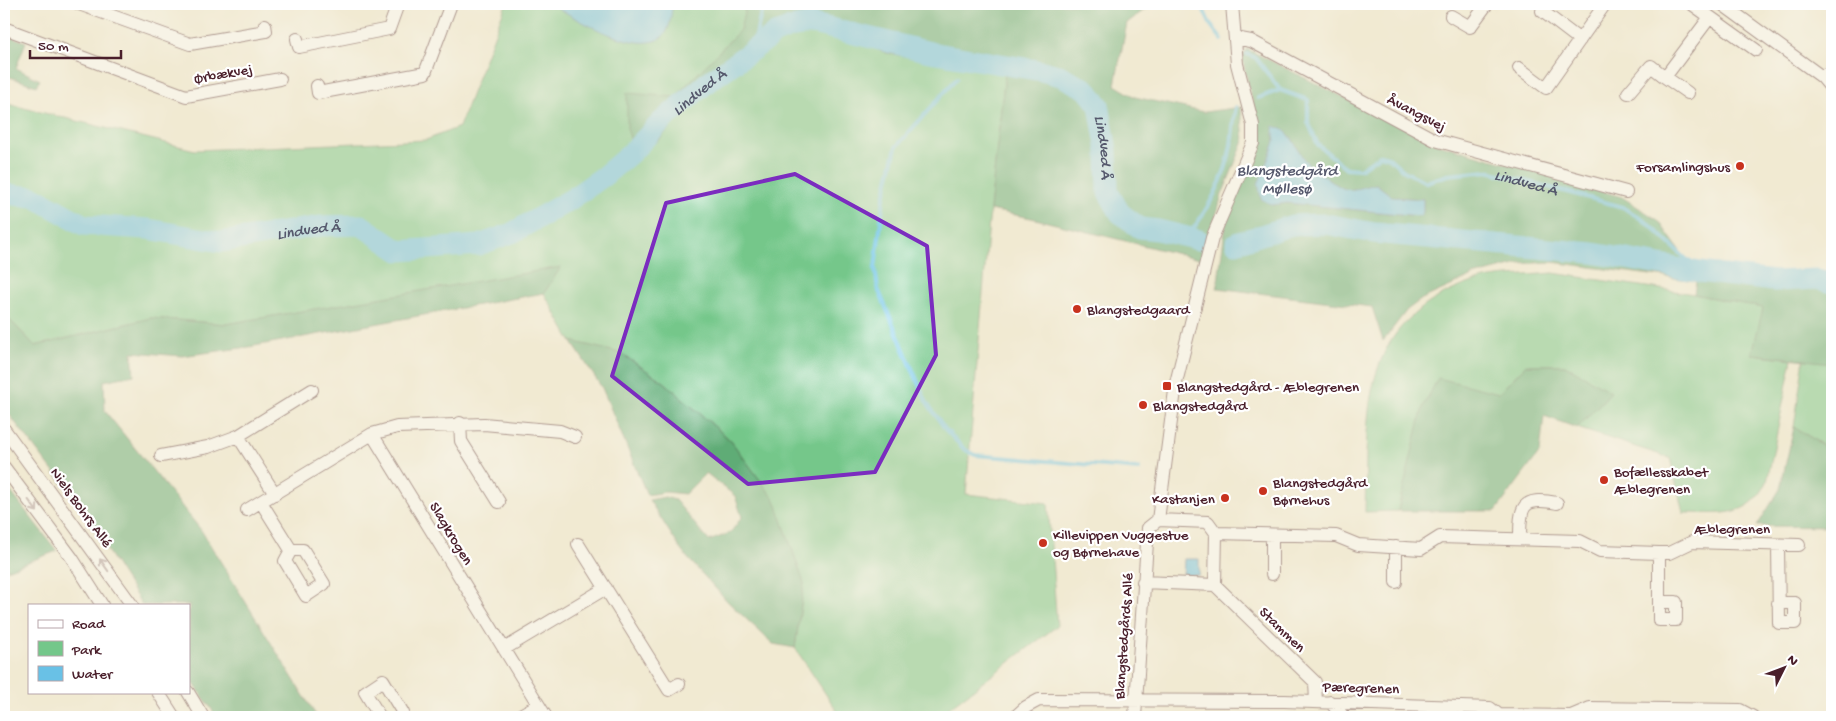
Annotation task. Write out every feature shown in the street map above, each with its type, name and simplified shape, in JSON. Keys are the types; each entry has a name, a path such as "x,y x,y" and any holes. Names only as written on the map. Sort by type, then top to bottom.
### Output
{"street":[{"path":"79,4 190,44 266,31 265,24"},
{"path":"296,39 299,46 389,29 398,4"},
{"path":"317,86 318,93 425,73 450,4"},
{"name":"Blangstedgårds Allé","path":"1134,717 1148,528 1158,520 1176,383 1212,238 1240,178 1253,143 1254,132 1237,64 1232,4"},
{"path":"1451,16 1470,27 1487,4"},
{"path":"1520,68 1546,88 1605,4"},
{"path":"1692,4 1756,50"},
{"path":"1722,4 1827,73 1832,89"},
{"path":"1542,11 1580,40"},
{"path":"1665,77 1710,17"},
{"name":"Ørbækvej","path":"4,28 186,96 280,79"},
{"name":"Åvangsvej","path":"1235,38 1251,41 1434,140 1626,192"},
{"path":"1628,93 1651,66 1688,93"},
{"path":"161,456 208,447 238,436 312,390"},
{"path":"284,391 291,402"},
{"path":"460,423 462,441 499,502"},
{"path":"247,510 372,434 397,427 460,423 560,431 575,437"},
{"name":"Niels Bohrs Allé","path":"4,429 131,604"},
{"name":"Slagkrogen","path":"372,434 546,717"},
{"path":"238,436 275,494"},
{"path":"4,467 72,558 101,604"},
{"path":"1520,539 1520,514 1524,506 1536,500 1557,503"},
{"path":"261,502 291,550"},
{"path":"1143,582 1215,585 1216,533 1208,522 1158,520"},
{"name":"Æblegrenen","path":"1216,533 1336,536 1358,545 1421,549 1440,537 1580,541 1600,551 1659,553 1669,553 1692,542 1799,545"},
{"path":"1272,535 1272,574"},
{"path":"578,544 669,690 679,684"},
{"name":"Æblegrenen","path":"1778,545 1778,603"},
{"path":"1396,548 1396,582"},
{"path":"1659,553 1659,602"},
{"name":"Stammen","path":"1215,585 1315,682 1316,702"},
{"path":"504,649 606,588"},
{"path":"380,717 365,692 383,680 403,713 402,717"},
{"path":"159,694 174,717"},
{"path":"189,694 203,717"},
{"name":"Pæregrenen","path":"1015,717 1026,707 1039,700 1400,704 1490,708 1500,715 1514,716 1571,716 1590,708 1708,714 1740,710 1752,717"},
{"path":"1330,702 1344,717"},
{"path":"1400,704 1400,717"},
{"path":"517,717 538,705"}],"highlighted area":[{"path":"795,174 927,246 936,355 875,472 748,484 612,376 666,203"}],"green space":[{"path":"506,4 746,4 740,30 675,98 634,153 772,42 824,30 887,53 1005,73 990,210 966,494 1048,503 1057,626 937,717 841,717 795,648 804,583 731,441 664,382 620,354 571,341 544,293 560,268 226,324 151,318 35,346 4,314 4,103 195,150 426,140 459,127"},
{"path":"746,4 1148,4 1147,8 1127,23 1115,85 1135,97 1204,112 1241,107 1244,141 1222,195 1203,260 1031,218 990,210 1005,73 887,53 824,30 772,42 687,108 658,141 634,153 627,128 627,93 675,97 740,30"},
{"path":"4,34 26,42 16,68 40,80 36,86 4,75"},
{"path":"1247,49 1435,143 1622,197 1658,220 1697,275 1805,287 1832,277 1832,363 1752,354 1763,308 1694,294 1696,281 1552,262 1519,264 1473,276 1422,299 1407,310 1383,341 1372,307 1217,288 1227,215 1259,147 1256,117 1242,58","holes":["1273,127 1279,128 1288,134 1307,162 1323,176 1341,187 1353,189 1376,184 1393,197 1423,199 1423,212 1420,216 1287,203 1272,205 1270,156 1275,142"]},
{"path":"561,267 544,293 249,347 182,356 132,352 134,375 104,381 105,411 201,530 317,717 217,717 190,678 190,604 141,604 72,496 4,408 4,314 35,346 151,318 226,324"},
{"path":"1553,273 1694,294 1764,308 1752,354 1792,359 1767,482 1760,494 1742,509 1732,512 1683,513 1670,458 1577,428 1610,392 1565,365 1526,365 1401,495 1398,511 1365,512 1367,439 1370,405 1376,374 1388,345 1407,320 1435,299 1473,282 1502,276"},
{"path":"571,341 620,353 664,382 731,441 775,500 804,583 795,648 773,644 728,602 683,553 649,500 665,497 675,500 709,541 730,533 742,517 735,496 706,473 685,494 665,492 647,495 602,388"},
{"path":"1804,358 1832,361 1832,451 1794,427"},
{"path":"1526,365 1565,365 1611,392 1577,428 1544,416 1540,452 1496,511 1398,511 1423,407 1438,378 1499,393"},
{"path":"1794,427 1832,451 1832,527 1757,526 1780,489"},
{"path":"4,483 57,551 4,571"}],"water":[{"path":"552,4 673,4 670,23 665,34 655,41 641,42 626,40 608,34"},
{"name":"Blangstedgård Møllesø","path":"1273,126 1288,134 1307,162 1323,176 1341,187 1353,189 1376,184 1393,197 1423,199 1423,212 1420,216 1287,203 1272,205 1261,199 1258,184 1275,142"},
{"path":"1184,559 1199,559 1199,575 1183,575"}],"waterway":[{"path":"753,49 763,4"},
{"path":"1201,4 1210,24 1222,40"},
{"name":"Lindved Å","path":"4,194 34,197 84,225 148,229 221,242 321,226 361,225 399,251 479,245 512,233 570,200 604,176 630,154 661,122 708,82 775,34 789,28 813,24 930,52 1042,71 1061,76 1086,89 1099,105 1107,151 1108,192 1120,213 1140,228 1158,230 1199,240"},
{"path":"1247,54 1256,58 1280,90"},
{"path":"957,78 896,147 884,197 875,268 878,289 926,401 945,429 964,449 975,455 1139,469"},
{"name":"Lindved Å","path":"1258,98 1280,90 1308,100 1308,122 1318,145 1346,168 1360,169 1380,155 1388,157 1404,171 1426,182 1448,175 1488,171 1623,207 1649,224 1700,272"},
{"name":"Lindved Å","path":"1186,238 1208,206 1225,170 1231,145 1236,107"},
{"path":"1236,243 1293,225 1326,224 1374,233 1593,253 1700,272 1774,281 1817,279 1832,283"}],"place":[{"name":"Forsamlingshus","path":"1740,166"},
{"name":"Blangstedgaard","path":"1077,309"},
{"name":"Blangstedgård - Æblegrenen","path":"1167,386"},
{"name":"Blangstedgård","path":"1143,405"},
{"name":"Bofællesskabet Æblegrenen","path":"1604,480"},
{"name":"Blangstedgård Børnehus","path":"1263,491"},
{"name":"Kastanjen","path":"1225,498"},
{"name":"Killevippen Vuggestue og Børnehave","path":"1043,543"}]}
